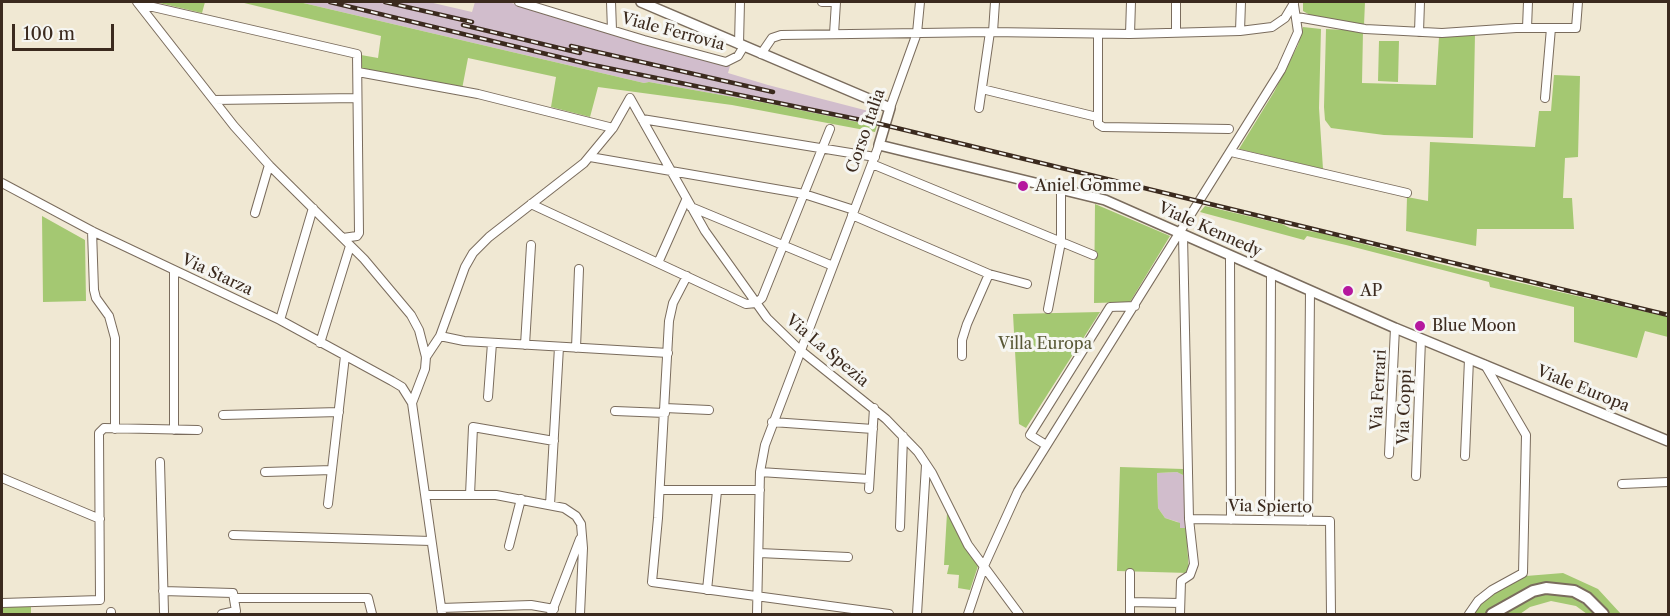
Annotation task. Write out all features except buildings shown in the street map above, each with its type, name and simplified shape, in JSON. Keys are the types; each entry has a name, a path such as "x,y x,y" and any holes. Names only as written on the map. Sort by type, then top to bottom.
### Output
{"highway":[{"path":"1492,615 1533,591 1546,588 1574,591 1587,598 1603,615"}],"main road":[{"path":"641,2 659,6 761,54 890,108"},
{"name":"Corso Italia","path":"879,145 890,108"},
{"name":"Viale Kennedy","path":"879,145 1105,200 1395,328 1485,365"},
{"name":"Viale Europa","path":"1485,365 1668,441"}],"street":[{"name":"Viale Ferrovia","path":"519,2 726,62 738,56 741,45"},
{"path":"611,2 612,30"},
{"path":"740,2 741,45"},
{"path":"822,2 836,2 834,34"},
{"name":"Corso Italia","path":"890,108 917,33 920,2"},
{"path":"979,108 995,2"},
{"path":"1130,34 1131,2"},
{"path":"1176,2 1176,32"},
{"path":"1240,2 1240,30"},
{"path":"1419,32 1420,2"},
{"path":"1527,28 1528,2"},
{"path":"1297,17 1365,29 1419,32 1576,28 1578,2"},
{"path":"139,3 357,54 359,233 357,236 343,238"},
{"path":"139,3 214,100 269,165 343,238 411,315 419,330 426,357 425,369 412,403 427,495 441,611 500,610 531,605 552,612 582,535"},
{"path":"761,54 776,36 834,34 879,36 991,32 1130,34 1272,27 1285,18 1294,3"},
{"path":"968,615 984,566 1018,491 1272,86 1298,32 1294,3"},
{"path":"1545,98 1551,28"},
{"path":"1098,34 1098,124 1103,127 1230,129"},
{"path":"358,72 478,94 613,128 590,156 473,253 465,267 440,336 426,357"},
{"path":"982,90 1097,117"},
{"path":"214,100 357,98"},
{"name":"Via La Spezia","path":"613,128 630,98 688,203 767,318 800,350 874,408 903,436 926,465 968,545 1019,615"},
{"path":"642,120 822,148 873,160 1094,255"},
{"path":"531,204 746,304 756,303 762,298 830,129"},
{"name":"Corso Italia","path":"757,615 760,472 772,422 879,145"},
{"path":"1231,152 1407,193"},
{"path":"590,156 804,194 853,213 989,274 1027,284"},
{"path":"255,213 269,165"},
{"name":"Via Starza","path":"2,183 92,231 280,320 402,387 412,403"},
{"path":"1048,309 1061,242 1061,188"},
{"path":"658,262 688,203 832,266"},
{"path":"280,320 313,208"},
{"path":"92,231 94,290 96,298 109,316 115,338 115,429"},
{"path":"1180,615 1181,581 1190,575 1194,564 1189,519 1181,234"},
{"path":"525,345 531,245"},
{"path":"320,343 350,246"},
{"path":"1230,256 1231,520"},
{"path":"576,348 579,269"},
{"path":"174,270 174,430"},
{"path":"1270,520 1271,273"},
{"path":"962,357 962,340 966,324 989,274"},
{"path":"687,276 673,303 652,582 889,615"},
{"path":"1308,521 1310,291"},
{"path":"1046,445 1030,435 1110,307 1135,306"},
{"name":"Via Ferrari","path":"1389,454 1395,328"},
{"path":"440,336 492,343 668,353"},
{"name":"Via Coppi","path":"1416,476 1421,339"},
{"path":"488,397 492,343"},
{"path":"550,505 559,347"},
{"path":"327,504 345,356"},
{"path":"1465,456 1469,359"},
{"path":"1468,615 1478,601 1492,590 1523,573 1526,435 1485,365"},
{"path":"869,489 874,408"},
{"path":"615,411 709,410"},
{"path":"224,415 339,412"},
{"path":"772,422 873,429"},
{"path":"470,495 472,427 554,441"},
{"path":"2,603 100,600 99,433 104,429 198,430"},
{"path":"900,527 903,436"},
{"path":"160,462 164,612"},
{"path":"917,615 926,465"},
{"path":"265,472 332,471"},
{"path":"760,472 869,479"},
{"path":"2,478 100,519"},
{"path":"1622,483 1668,482"},
{"path":"660,490 760,490"},
{"path":"707,590 717,491"},
{"path":"427,495 496,495 550,505 576,516 581,524 584,573 580,615"},
{"path":"509,546 521,499"},
{"name":"Via Spierto","path":"1189,519 1330,521 1331,615"},
{"path":"233,535 431,541"},
{"path":"759,553 848,557"},
{"path":"1130,573 1130,615"},
{"path":"163,591 233,593 236,611 222,615"},
{"path":"234,598 368,598 372,615"},
{"path":"1130,602 1180,603"}],"shaded area":[{"path":"299,2 429,2 472,12 475,2 508,2 730,66 728,73 880,114 875,126 766,103 644,83"},
{"path":"1177,472 1183,475 1186,528 1180,528 1178,522 1165,518 1158,508 1157,473"}],"green space":[{"path":"155,2 205,2 202,13"},
{"path":"240,2 299,2 644,83 766,103 877,126 875,132 732,105 598,87 590,117 551,107 556,77 468,58 462,89 361,70 361,55 378,58 381,36"},
{"path":"1303,2 1365,2 1364,25 1310,15 1303,11"},
{"path":"1303,27 1321,29 1319,108 1323,169 1239,149 1274,92 1298,45"},
{"path":"1326,29 1363,31 1362,83 1436,85 1439,37 1475,34 1473,138 1384,135 1331,128 1325,120 1324,107"},
{"path":"1379,41 1399,41 1398,82 1378,81"},
{"path":"1554,75 1580,76 1578,157 1565,158 1563,198 1572,198 1574,229 1477,229 1476,246 1406,231 1407,197 1428,201 1430,142 1535,147 1539,111 1551,111"},
{"path":"1095,204 1170,236 1130,302 1094,303"},
{"path":"1205,206 1668,317 1668,337 1645,331 1637,358 1574,342 1574,307 1490,287 1489,282 1346,245 1307,236 1304,240 1200,212"},
{"path":"42,216 85,240 86,301 43,302"},
{"name":"Villa Europa","path":"1100,312 1026,428 1019,424 1013,314"},
{"path":"1120,467 1183,469 1183,475 1177,472 1157,473 1158,508 1165,518 1180,523 1180,528 1186,528 1189,573 1117,571"},
{"path":"947,513 978,566 970,590 958,588 959,575 947,574 949,565 944,565"},
{"path":"1563,573 1598,589 1621,614 1610,614 1584,591 1567,585 1551,583 1525,590 1486,614 1470,614 1487,597 1511,582 1526,576"},
{"path":"1550,593 1574,597 1597,614 1587,614 1576,606 1551,601 1530,607 1520,614 1501,614 1529,598"},
{"path":"2,606 31,606 31,614 2,614"}],"railway":[{"path":"330,2 588,64 876,123 1668,315"},
{"path":"385,2 472,22"},
{"path":"463,25 580,53"},
{"path":"571,46 773,92"}],"place":[{"name":"Aniel Gomme","path":"1023,186"},
{"name":"AP","path":"1348,291"},
{"name":"Blue Moon","path":"1420,326"}]}
